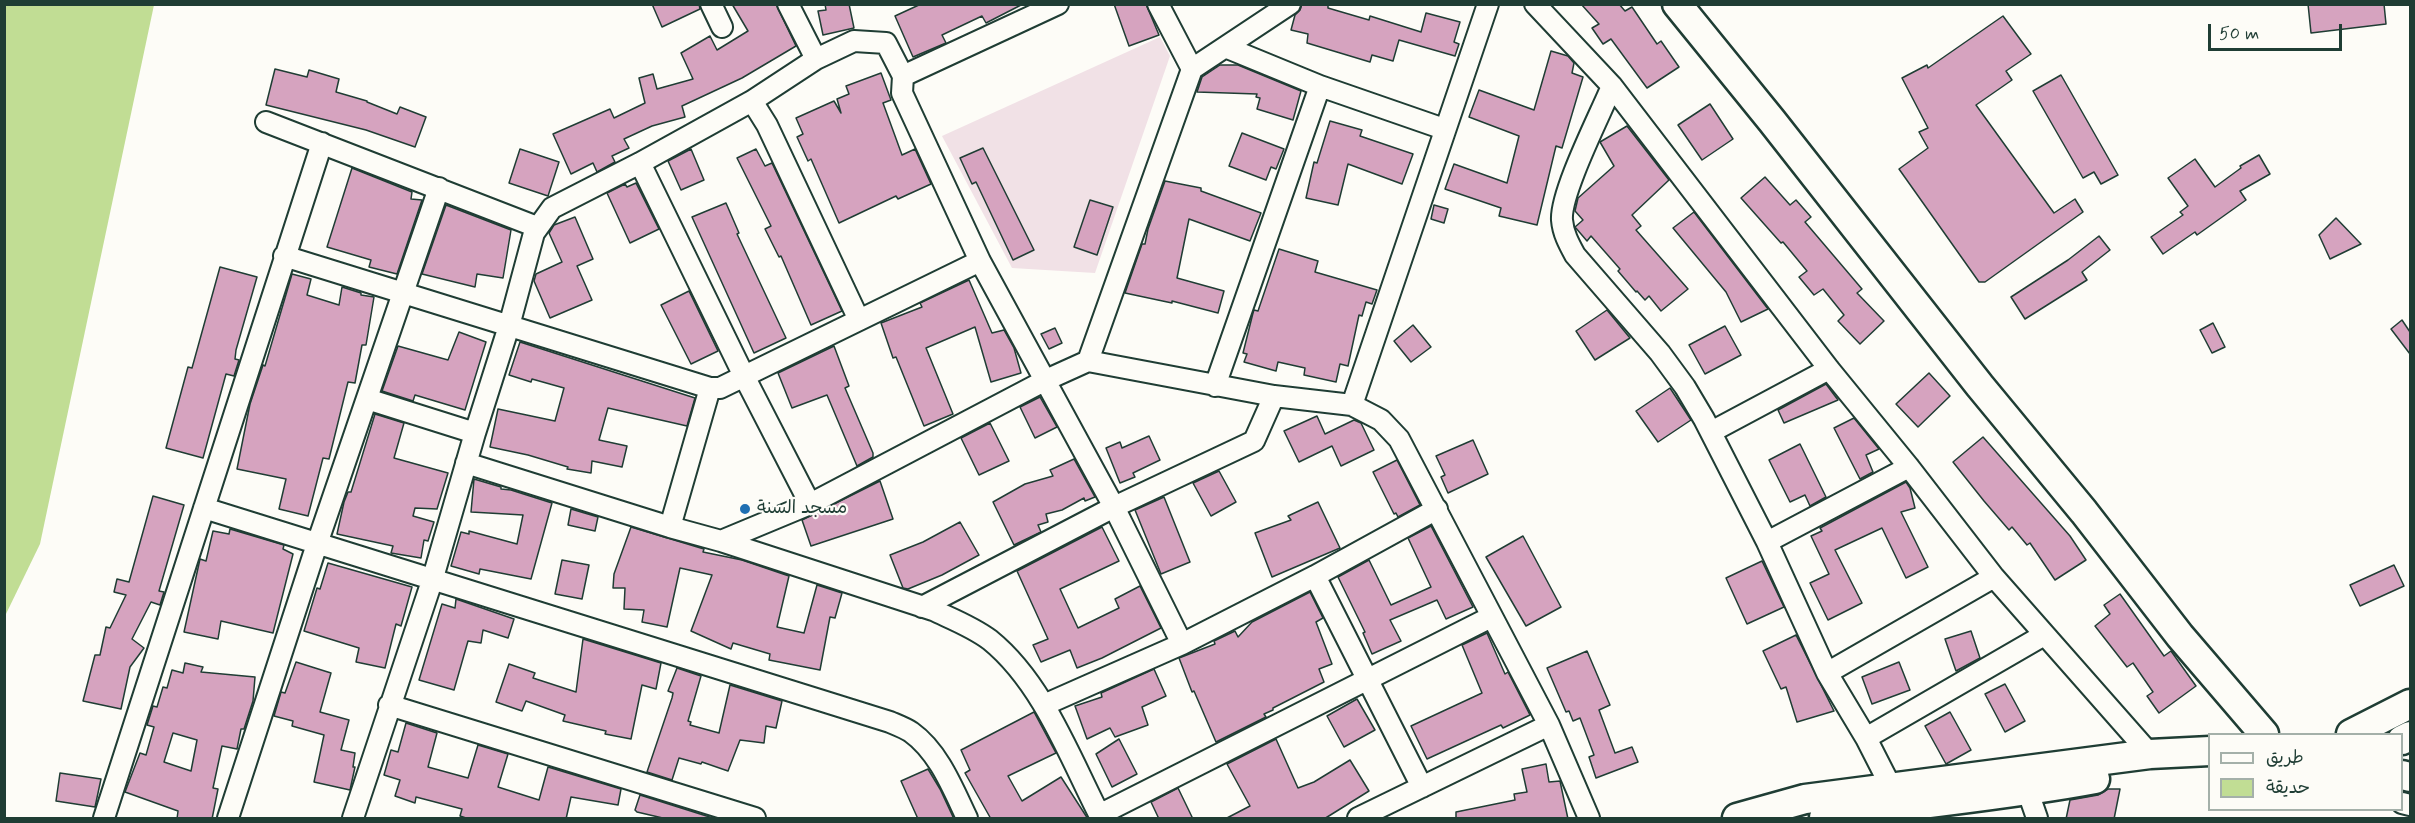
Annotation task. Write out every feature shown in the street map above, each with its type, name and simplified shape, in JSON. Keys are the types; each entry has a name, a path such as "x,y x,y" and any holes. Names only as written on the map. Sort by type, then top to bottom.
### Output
{"main road":[{"path":"1677,4 1980,386 2084,512 2181,636 2262,733"},
{"path":"2355,733 2410,704"},
{"path":"1737,819 1892,807 2150,754 2208,752"},
{"path":"1812,812 1892,789 2208,770"}],"street":[{"path":"711,4 722,27"},
{"path":"788,4 816,59"},
{"path":"903,76 1026,12 1058,4"},
{"path":"1158,4 1192,69"},
{"path":"1088,361 1192,69 1290,4"},
{"path":"1352,405 1488,4"},
{"path":"1535,4 1612,86 1829,369 1994,577 2150,754"},
{"path":"354,818 432,581 475,433 510,326 537,227 552,208 640,163 752,101 816,59 854,41 886,43 903,76 902,93 980,261 1114,507 1182,644"},
{"path":"1225,47 1320,86 1444,129"},
{"path":"1215,386 1320,86"},
{"path":"1612,86 1565,197 1562,219 1566,238 1575,255 1660,353 1685,387 1711,432 1767,542 1827,673 1866,738 1892,789"},
{"path":"752,101 767,125 859,320"},
{"path":"266,122 537,227"},
{"path":"104,819 322,143"},
{"path":"640,163 744,376 810,504"},
{"path":"228,819 317,544 439,188"},
{"path":"284,256 710,388 720,388 980,261"},
{"path":"721,541 810,504 1046,380 1088,361 1274,396 1352,405 1381,420 1400,439 1549,725 1589,819"},
{"path":"1711,432 1829,369"},
{"path":"670,527 710,388"},
{"path":"922,607 1114,507 1254,441 1274,396"},
{"path":"367,399 475,433"},
{"path":"466,463 721,541 922,607 966,625 988,639 1015,665 1044,705 1100,817 1491,616"},
{"path":"1767,542 1909,467"},
{"path":"204,508 890,722 910,732 927,747 943,770 967,819"},
{"path":"1044,705 1182,644 1315,576 1437,509"},
{"path":"1315,576 1422,787"},
{"path":"1827,673 1994,577"},
{"path":"1866,738 2044,635"},
{"path":"390,705 755,819"},
{"path":"1358,819 1549,725"},
{"path":"2027,781 2037,819"}],"shaded area":[{"path":"1160,37 1170,56 1095,273 1012,268 942,136"}],"green space":[{"path":"5,4 154,5 40,544 5,616"}],"building":[{"path":"652,4 699,4 700,9 662,27"},
{"path":"732,4 776,4 796,46 742,78 682,106 685,117 652,126 624,139 629,148 612,156 615,162 597,172 593,163 571,174 553,134 610,109 614,118 645,103 639,78 653,74 657,89 693,79 681,53 710,36 717,50 748,31"},
{"path":"825,4 849,4 854,28 823,35 818,11 826,10"},
{"path":"921,4 1023,4 986,23 982,16 942,35 946,43 913,57 895,16"},
{"path":"1114,4 1146,4 1159,35 1129,46"},
{"path":"1302,4 1328,4 1328,8 1369,20 1370,16 1421,32 1426,13 1460,22 1454,42 1459,44 1455,56 1399,40 1393,61 1372,55 1370,62 1307,43 1308,34 1291,30 1295,15"},
{"path":"1581,4 1619,4 1625,11 1632,7 1657,44 1661,41 1679,67 1647,88 1611,39 1603,44 1592,28 1599,24"},
{"path":"2308,4 2384,4 2386,24 2311,33"},
{"path":"2003,16 2031,54 2006,71 2012,80 1976,105 2054,213 2075,199 2083,212 1985,282 1979,282 1899,169 1928,148 1919,132 1928,128 1902,78 1927,65 1928,68"},
{"path":"1551,51 1568,56 1574,63 1572,73 1583,77 1562,148 1556,146 1537,225 1499,216 1501,208 1445,189 1454,164 1507,183 1519,136 1469,117 1479,90 1534,110"},
{"path":"1220,65 1238,65 1301,91 1293,120 1257,109 1260,98 1256,97 1257,94 1197,92 1202,77"},
{"path":"275,69 307,77 309,70 339,79 336,92 367,101 397,114 400,107 426,117 415,147 366,130 266,105"},
{"path":"881,73 891,100 883,103 902,155 915,149 931,184 898,199 896,196 839,223 811,159 808,161 797,137 803,134 796,118 834,101 841,113 837,99 849,94 846,86"},
{"path":"2061,75 2118,175 2101,184 2094,172 2083,178 2033,91"},
{"path":"1710,104 1733,139 1702,160 1678,125"},
{"path":"1330,121 1362,130 1360,136 1413,154 1402,184 1348,164 1338,205 1306,198 1314,162 1317,163"},
{"path":"1627,126 1669,180 1632,215 1641,226 1636,230 1688,289 1661,311 1649,296 1645,300 1636,292 1618,271 1620,269 1591,236 1587,241 1575,227 1583,220 1575,211 1578,198 1614,166 1600,142"},
{"path":"1242,133 1284,149 1276,169 1271,167 1266,180 1229,166"},
{"path":"983,148 1034,250 1013,260 976,182 972,184 960,158"},
{"path":"520,149 559,162 548,196 509,183"},
{"path":"691,149 704,180 681,190 668,161"},
{"path":"756,149 765,166 772,163 842,311 811,325 781,256 779,257 765,229 771,226 737,158"},
{"path":"2259,155 2270,174 2240,191 2246,200 2197,235 2195,232 2163,254 2151,237 2183,215 2180,212 2188,206 2168,178 2195,159 2215,187 2241,168 2240,166"},
{"path":"352,168 412,192 411,199 422,200 397,274 369,267 371,260 327,247"},
{"path":"1765,177 1790,205 1796,200 1811,217 1805,222 1862,289 1857,293 1884,321 1860,344 1838,321 1844,315 1823,289 1814,295 1799,277 1807,271 1741,198"},
{"path":"1165,181 1201,188 1201,191 1261,213 1250,241 1189,219 1177,278 1224,291 1218,313 1172,301 1172,303 1125,293 1142,244 1145,244"},
{"path":"636,183 659,229 630,243 607,193 625,184 627,187"},
{"path":"1090,200 1113,207 1097,255 1074,247"},
{"path":"726,203 739,233 737,234 786,338 754,353 692,217"},
{"path":"446,205 511,230 503,278 477,274 475,287 422,274"},
{"path":"1434,205 1448,209 1444,223 1431,219"},
{"path":"1694,212 1768,309 1741,322 1726,292 1673,228"},
{"path":"575,217 593,259 577,266 592,300 550,318 534,281 536,274 562,262 549,233 554,225"},
{"path":"2336,218 2361,244 2330,259 2319,235"},
{"path":"2099,236 2110,250 2082,272 2087,280 2025,319 2011,297 2068,260"},
{"path":"1279,249 1318,261 1315,272 1377,290 1372,304 1366,302 1362,316 1359,315 1348,366 1340,364 1336,382 1304,375 1305,368 1278,362 1276,371 1244,362 1247,354 1243,353 1253,313 1254,310 1258,311"},
{"path":"220,267 257,277 236,350 235,359 239,360 234,376 226,374 203,458 166,448 188,367 192,368"},
{"path":"292,274 311,279 307,295 339,305 342,287 361,293 361,295 374,297 366,345 362,345 355,383 348,382 329,459 323,458 308,516 279,509 286,479 237,469 250,404 263,365 265,366"},
{"path":"969,280 992,333 1004,330 1014,348 1021,373 991,382 975,327 926,348 953,414 924,426 896,357 893,358 881,323 922,307 920,303"},
{"path":"689,291 718,351 691,364 661,305"},
{"path":"1607,310 1630,338 1595,360 1576,331"},
{"path":"2402,320 2410,332 2410,354 2391,329"},
{"path":"2213,323 2225,347 2212,353 2200,330"},
{"path":"1413,325 1431,347 1411,362 1394,341"},
{"path":"1725,326 1741,355 1705,374 1689,345"},
{"path":"1055,328 1062,343 1049,349 1041,334"},
{"path":"459,332 486,342 465,410 415,395 413,401 382,391 398,346 448,360"},
{"path":"520,342 695,398 687,426 608,408 599,440 627,446 622,467 592,461 591,473 567,469 568,467 528,455 490,447 498,409 555,421 564,388 509,375"},
{"path":"834,346 849,386 845,388 873,453 873,457 857,466 827,395 792,408 778,373"},
{"path":"1929,373 1950,396 1918,427 1896,404"},
{"path":"1826,384 1838,400 1784,423 1778,410"},
{"path":"1670,388 1691,420 1658,442 1636,411"},
{"path":"1040,397 1057,427 1035,438 1020,407"},
{"path":"375,414 404,423 394,458 448,473 437,509 415,508 413,516 434,522 428,541 424,540 421,558 391,553 393,546 337,534 344,502 348,492 351,492"},
{"path":"1317,416 1325,434 1354,420 1361,423 1374,450 1341,466 1332,446 1299,462 1284,431"},
{"path":"1854,418 1879,449 1866,455 1873,472 1860,479 1834,428"},
{"path":"990,423 1009,461 979,475 961,438"},
{"path":"1149,436 1160,460 1133,473 1135,477 1120,483 1106,448 1120,442 1122,448"},
{"path":"1983,437 2070,536 2086,560 2055,580 2030,543 2027,545 2012,527 2009,530 1984,501 1953,462"},
{"path":"1473,440 1488,474 1448,493 1441,477 1445,475 1436,456"},
{"path":"1800,444 1826,497 1810,506 1805,495 1790,502 1769,460"},
{"path":"1074,459 1095,497 1085,501 1084,498 1062,510 1046,514 1048,522 1038,525 1041,532 1014,545 993,502 1025,484 1053,476 1050,470"},
{"path":"1397,460 1420,505 1398,517 1396,513 1394,514 1373,472"},
{"path":"1219,471 1236,502 1211,516 1193,483"},
{"path":"474,479 552,503 531,579 480,569 479,574 451,566 461,532 469,534 469,531 517,544 523,515 471,512"},
{"path":"880,481 893,519 811,546 802,520"},
{"path":"1906,482 1910,488 1915,508 1901,512 1928,567 1906,578 1882,528 1835,550 1862,603 1828,620 1810,583 1829,574 1811,536 1822,531 1820,528"},
{"path":"153,496 184,505 159,591 164,592 160,605 151,602 132,639 144,648 130,667 121,709 83,701 95,655 100,655 106,627 110,628 126,595 114,592 117,579 129,582"},
{"path":"1164,497 1190,562 1161,574 1135,510"},
{"path":"1318,502 1340,548 1272,577 1255,533 1291,520 1288,516"},
{"path":"571,509 598,517 595,531 568,525"},
{"path":"960,522 979,555 942,575 908,589 903,588 890,555 923,542"},
{"path":"1431,526 1473,607 1446,619 1437,600 1390,620 1401,641 1372,654 1363,633 1365,632 1338,577 1369,560 1391,605 1431,587 1408,538"},
{"path":"631,527 704,549 703,552 742,560 789,576 777,627 804,633 817,585 842,593 835,618 830,617 820,670 769,660 770,654 733,643 731,649 691,631 712,575 680,568 667,627 642,622 644,610 624,609 625,588 613,588 614,574"},
{"path":"1102,527 1119,561 1060,589 1078,628 1119,608 1115,599 1140,586 1161,628 1077,668 1070,650 1041,662 1033,645 1048,639 1017,571"},
{"path":"230,529 284,545 283,549 293,554 273,633 221,621 218,639 184,632 200,559 206,561 213,531 229,534"},
{"path":"1523,536 1561,607 1526,626 1486,557"},
{"path":"562,560 589,565 582,599 555,594"},
{"path":"1762,561 1784,607 1747,624 1726,578"},
{"path":"328,563 412,587 401,626 396,624 385,668 356,662 359,648 304,631 317,588 320,589"},
{"path":"2394,565 2404,586 2360,606 2350,585"},
{"path":"1310,592 1323,618 1316,622 1332,664 1319,669 1324,682 1273,708 1264,714 1266,717 1216,742 1194,691 1192,692 1179,658 1215,644 1214,641 1235,631 1238,637 1252,622"},
{"path":"2120,594 2164,656 2171,651 2196,686 2159,713 2147,696 2153,692 2133,663 2127,667 2095,626 2110,614 2104,605"},
{"path":"456,599 514,619 508,638 483,630 481,643 468,641 454,690 419,680 442,604 455,608"},
{"path":"1971,631 1980,658 1956,671 1945,639"},
{"path":"1487,633 1505,674 1508,672 1530,715 1503,728 1501,725 1427,759 1411,726 1482,693 1462,645"},
{"path":"1796,635 1834,711 1797,722 1786,687 1781,689 1763,651"},
{"path":"583,639 661,663 656,689 642,685 631,739 605,734 606,731 563,721 565,715 526,701 522,711 496,702 509,664 535,673 533,678 576,692"},
{"path":"1587,651 1610,705 1599,710 1615,753 1632,747 1638,762 1596,778 1589,757 1594,755 1580,718 1573,721 1569,711 1566,712 1547,668"},
{"path":"296,662 331,673 320,712 349,720 341,750 355,753 353,767 355,767 350,790 314,782 324,735 292,726 293,721 274,716 281,692 285,693"},
{"path":"1899,662 1910,690 1872,704 1862,677"},
{"path":"185,663 203,667 201,672 255,677 253,701 244,729 241,729 237,749 222,746 213,788 218,789 212,819 177,819 178,811 125,792 140,753 146,755 154,727 147,725 153,706 157,707 163,687 167,688 172,670 183,673","holes":["173,733 197,740 191,771 164,762"]},
{"path":"677,668 701,676 688,721 691,722 690,725 719,733 730,685 782,701 776,728 766,726 764,743 740,740 728,771 702,762 701,764 679,758 672,780 647,772 672,698 673,693 668,691"},
{"path":"1154,669 1166,696 1142,707 1148,725 1115,737 1110,728 1087,739 1075,706 1102,697 1101,693"},
{"path":"2005,684 2025,721 2005,732 1985,694"},
{"path":"1357,699 1375,730 1344,747 1327,716"},
{"path":"1034,712 1056,753 1008,776 1022,801 1061,777 1088,819 991,819 965,773 970,770 961,750"},
{"path":"1950,712 1971,750 1946,764 1925,726"},
{"path":"406,723 437,733 428,767 468,778 478,745 508,754 498,787 539,800 548,767 621,789 618,805 571,797 566,819 469,819 460,816 462,809 416,797 415,803 395,796 400,780 384,775 391,750 398,752"},
{"path":"1119,739 1137,774 1112,787 1096,754"},
{"path":"1276,739 1298,788 1314,782 1350,760 1369,791 1324,819 1225,819 1250,806 1227,764"},
{"path":"1546,764 1549,782 1560,781 1568,819 1456,819 1456,812 1515,800 1514,794 1527,792 1522,769"},
{"path":"928,769 954,819 918,819 901,781"},
{"path":"60,773 101,779 95,807 56,801"},
{"path":"1178,788 1193,819 1159,819 1151,802"},
{"path":"2108,789 2120,789 2114,819 2066,819 2070,800 2098,795"},
{"path":"640,795 716,819 667,819 637,812 635,810"}],"place":[{"name":"مسجد السنة","path":"745,509"}]}
